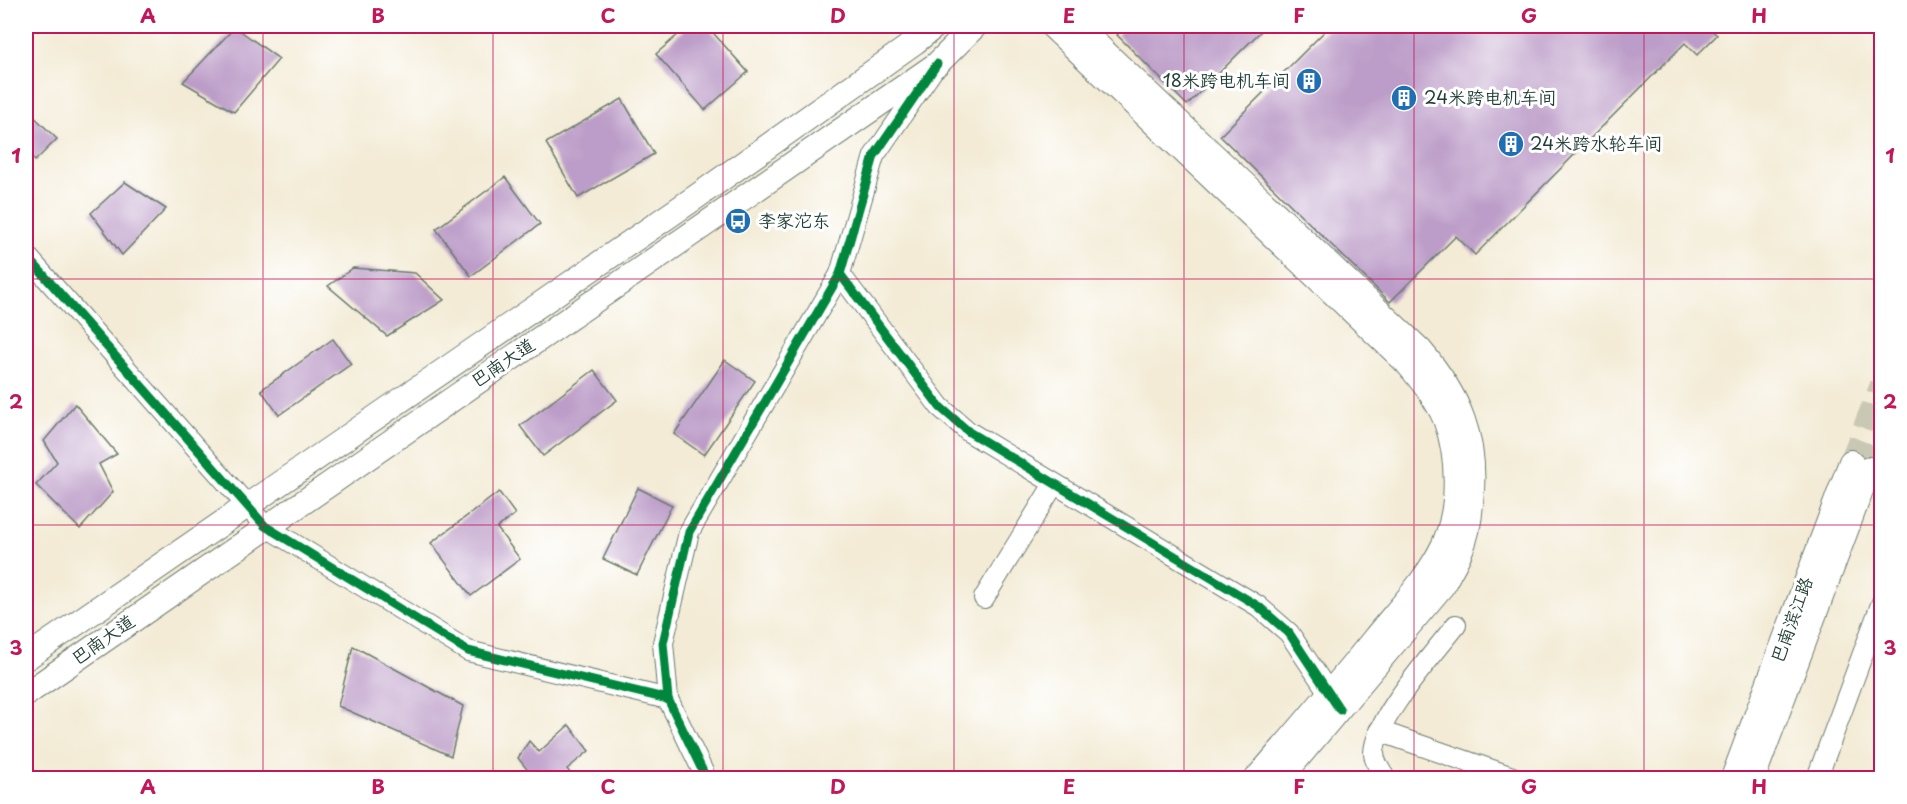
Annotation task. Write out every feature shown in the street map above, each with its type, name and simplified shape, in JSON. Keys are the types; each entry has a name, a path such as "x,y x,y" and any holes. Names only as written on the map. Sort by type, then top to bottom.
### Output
{"main road":[{"name":"巴南大道","path":"26,658 246,504 696,197 935,26"},
{"name":"巴南大道","path":"26,694 265,526 937,64 975,26"},
{"path":"1052,26 1407,363 1431,393 1445,420 1453,450 1455,482 1453,515 1444,544 1427,572 1281,778"},
{"path":"1077,26 1420,350 1442,376 1456,400 1467,427 1472,458 1473,487 1469,522 1461,551 1443,585 1335,702 1257,778"},
{"name":"巴南滨江路","path":"1733,778 1860,465 1753,778"}],"street":[{"path":"706,778 668,699 663,643 689,532 840,274 874,156 937,64"},
{"path":"26,255 265,526 468,651 668,699"},
{"path":"840,274 940,406 969,432 1258,606 1289,633 1335,702"},
{"path":"984,598 1054,484"},
{"path":"1817,778 1881,602"},
{"path":"1385,778 1374,755 1379,731 1393,708 1456,625"},
{"path":"1379,731 1515,778"}],"building":[{"path":"688,26 707,26 748,72 705,110 656,54"},
{"path":"1126,26 1266,26 1187,105 1117,35"},
{"path":"1330,26 1707,26 1717,35 1697,55 1685,43 1475,255 1456,236 1390,302 1220,136"},
{"path":"235,27 279,59 234,112 183,82"},
{"path":"622,99 654,154 578,198 546,143"},
{"path":"26,109 57,139 35,161 26,151"},
{"path":"505,177 540,224 471,276 436,229"},
{"path":"125,182 166,209 122,255 91,213"},
{"path":"353,268 415,273 444,300 387,336 328,286"},
{"path":"333,339 351,364 279,415 261,390"},
{"path":"725,360 755,381 704,455 674,434"},
{"path":"594,370 617,400 543,456 520,426"},
{"path":"75,404 117,454 99,464 113,492 80,529 36,485 57,462 44,441"},
{"path":"638,488 672,505 637,575 603,559"},
{"path":"499,492 515,514 497,528 520,559 471,596 431,543"},
{"path":"353,646 463,706 451,756 338,706"},
{"path":"569,725 589,751 567,769 574,778 534,778 518,758 529,741 539,752"}],"tunnel":[{"path":"1851,462 1882,385"},
{"path":"1869,469 1882,438"}],"cycle path":[{"path":"706,778 668,699 663,643 689,532 840,274 874,156 937,64"},
{"path":"26,255 265,526 468,651 668,699"},
{"path":"840,274 940,407 969,432 1258,606 1289,633 1340,710"}],"place":[{"name":"18米跨电机车间","path":"1309,81"},
{"name":"24米跨电机车间","path":"1404,98"},
{"name":"24米跨水轮车间","path":"1511,144"},
{"name":"李家沱东","path":"738,221"}]}
